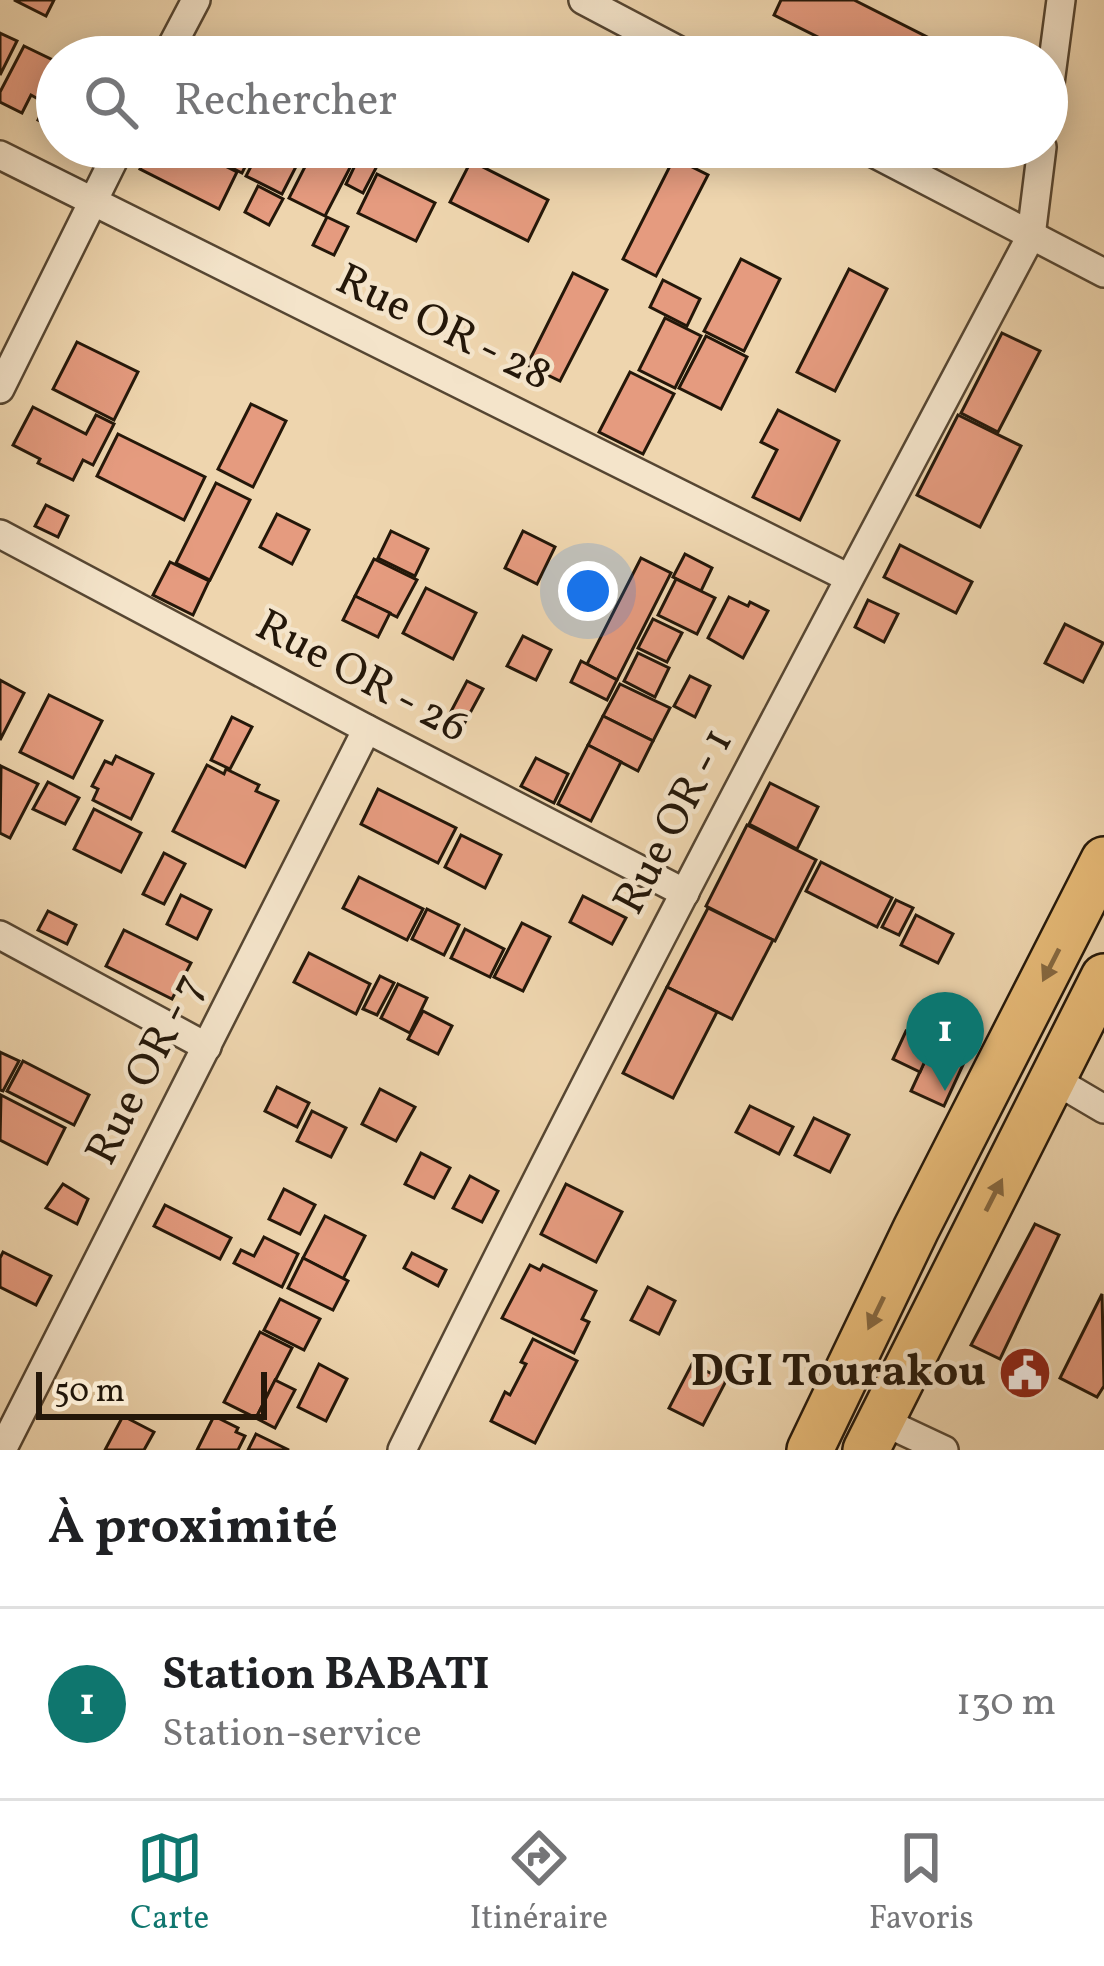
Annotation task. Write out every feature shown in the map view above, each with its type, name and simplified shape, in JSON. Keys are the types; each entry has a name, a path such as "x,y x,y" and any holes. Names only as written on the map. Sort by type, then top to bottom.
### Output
{"main road":[{"path":"810,1450 916,1229 1104,860"},
{"path":"873,1435 1104,977"}],"street":[{"path":"177,36 196,0"},
{"path":"584,0 652,36"},
{"path":"1056,36 1060,0"},
{"name":"Rue OR - 28","path":"0,155 849,578"},
{"path":"0,389 109,168"},
{"path":"902,168 1104,273"},
{"path":"1030,236 1039,168"},
{"name":"Rue OR - 1","path":"402,1450 685,892 1030,236"},
{"name":"Rue OR - 26","path":"0,534 685,892"},
{"name":"Rue OR - 7","path":"2,1450 367,729"},
{"path":"0,935 207,1047"},
{"path":"1053,1079 1104,1109"},
{"path":"873,1435 944,1450"}],"building":[{"path":"14,0 54,0 46,16"},
{"path":"781,0 854,0 925,36 816,36 774,15"},
{"path":"0,33 17,41 0,75"},
{"path":"24,46 36,52 36,98 31,95 22,113 0,102 0,92"},
{"path":"229,168 237,172 219,209 140,169"},
{"path":"250,168 295,168 282,194 246,176"},
{"path":"304,168 350,168 325,216 289,198"},
{"path":"354,168 376,168 363,193 346,184"},
{"path":"467,168 485,168 548,200 528,241 450,202"},
{"path":"669,168 694,168 708,175 656,276 623,259"},
{"path":"377,174 435,203 416,241 358,213"},
{"path":"258,186 283,199 269,225 245,212"},
{"path":"327,217 348,227 334,255 313,245"},
{"path":"741,259 780,279 744,351 704,331"},
{"path":"849,269 887,289 835,391 797,372"},
{"path":"573,273 607,290 560,381 527,365"},
{"path":"663,280 700,299 687,326 650,307"},
{"path":"665,318 701,336 675,388 639,370"},
{"path":"1002,333 1040,351 998,432 961,413"},
{"path":"706,336 747,357 721,409 679,388"},
{"path":"77,342 138,372 114,420 53,389"},
{"path":"630,372 674,394 643,454 599,432"},
{"path":"251,404 286,421 253,487 218,469"},
{"path":"33,407 86,434 96,415 114,424 93,465 83,460 73,480 13,445"},
{"path":"778,410 839,441 800,520 753,497 777,450 761,442"},
{"path":"958,415 1021,446 980,527 917,495"},
{"path":"118,434 205,477 184,520 97,476"},
{"path":"216,483 250,500 210,580 176,563"},
{"path":"46,505 68,516 58,537 35,526"},
{"path":"277,514 309,530 292,564 260,547"},
{"path":"391,531 428,549 415,576 378,558"},
{"path":"523,531 555,547 537,584 505,568"},
{"path":"900,545 972,582 956,613 884,577"},
{"path":"685,554 712,568 701,591 673,577"},
{"path":"641,558 671,573 617,680 587,664"},
{"path":"374,559 417,580 397,617 355,596"},
{"path":"170,562 209,581 193,615 153,595"},
{"path":"676,579 715,598 697,634 658,615"},
{"path":"426,588 476,613 453,659 403,633"},
{"path":"355,596 390,613 378,637 343,620"},
{"path":"729,597 768,611 743,658 708,638"},
{"path":"868,600 898,614 884,642 855,627"},
{"path":"653,619 682,633 667,662 638,648"},
{"path":"1065,624 1103,643 1083,682 1045,663"},
{"path":"523,636 551,650 536,680 507,666"},
{"path":"638,653 669,668 655,697 624,681"},
{"path":"581,661 617,680 607,700 571,682"},
{"path":"690,676 710,686 695,717 674,706"},
{"path":"0,680 24,693 0,740"},
{"path":"467,681 483,689 463,726 447,719"},
{"path":"620,684 670,708 653,741 603,716"},
{"path":"49,695 102,721 73,778 20,752"},
{"path":"603,716 653,741 638,771 588,745"},
{"path":"232,717 252,727 230,769 211,760"},
{"path":"588,745 621,762 591,821 558,804"},
{"path":"116,756 153,774 131,819 93,800 98,789 92,786 105,761 112,764"},
{"path":"536,758 568,774 554,803 521,786"},
{"path":"207,765 259,785 256,791 278,801 245,867 173,831"},
{"path":"1,766 38,784 10,838 0,833"},
{"path":"48,782 79,798 65,824 33,809"},
{"path":"770,783 818,807 797,849 749,824"},
{"path":"378,789 456,828 438,863 361,824"},
{"path":"94,809 141,833 121,872 74,849"},
{"path":"747,825 816,860 775,941 706,906"},
{"path":"461,835 501,855 485,888 445,867"},
{"path":"164,853 185,864 164,904 143,894"},
{"path":"821,862 892,898 877,927 806,891"},
{"path":"359,877 423,909 407,940 343,908"},
{"path":"181,895 211,910 197,939 167,924"},
{"path":"583,896 626,918 612,944 570,922"},
{"path":"896,900 913,908 899,935 882,927"},
{"path":"708,908 773,940 732,1019 667,987"},
{"path":"427,909 459,925 444,955 412,939"},
{"path":"48,911 76,925 67,944 38,930"},
{"path":"916,915 953,934 938,963 901,945"},
{"path":"522,923 550,937 523,991 494,977"},
{"path":"465,929 504,949 490,977 451,958"},
{"path":"124,930 191,963 172,999 106,966"},
{"path":"309,953 370,984 356,1014 294,982"},
{"path":"380,976 394,983 377,1015 363,1009"},
{"path":"398,984 427,998 410,1033 381,1018"},
{"path":"667,987 717,1012 673,1098 623,1073"},
{"path":"423,1011 452,1026 438,1054 408,1039"},
{"path":"941,1026 974,1041 944,1106 911,1091"},
{"path":"906,1031 933,1043 920,1072 893,1059"},
{"path":"0,1052 19,1061 3,1091 0,1090"},
{"path":"23,1061 89,1095 74,1125 7,1091"},
{"path":"277,1087 309,1103 297,1127 265,1111"},
{"path":"380,1089 415,1107 396,1141 362,1124"},
{"path":"1,1095 65,1128 47,1164 0,1140"},
{"path":"750,1106 793,1127 779,1154 736,1132"},
{"path":"312,1111 346,1128 331,1157 297,1141"},
{"path":"814,1118 849,1135 830,1172 795,1155"},
{"path":"421,1153 450,1168 434,1198 405,1184"},
{"path":"470,1176 498,1191 482,1222 453,1208"},
{"path":"63,1184 88,1199 77,1224 46,1208"},
{"path":"566,1184 622,1212 596,1262 541,1234"},
{"path":"284,1189 315,1205 300,1234 269,1219"},
{"path":"165,1205 231,1238 220,1259 154,1226"},
{"path":"325,1216 365,1236 343,1279 303,1258"},
{"path":"1035,1224 1059,1235 1000,1359 971,1345"},
{"path":"264,1237 298,1254 282,1287 234,1263 241,1250 254,1256"},
{"path":"3,1252 51,1276 36,1305 0,1287"},
{"path":"412,1253 446,1270 438,1286 404,1268"},
{"path":"303,1258 348,1281 333,1310 288,1288"},
{"path":"530,1265 540,1270 543,1265 596,1291 582,1319 589,1322 574,1353 502,1318"},
{"path":"648,1287 675,1301 659,1334 631,1320"},
{"path":"1102,1294 1104,1386 1097,1397 1060,1378"},
{"path":"280,1299 320,1319 304,1350 264,1330"},
{"path":"260,1332 292,1348 256,1418 224,1402"},
{"path":"533,1339 577,1361 535,1443 491,1421 526,1364 521,1362"},
{"path":"319,1364 347,1379 326,1421 298,1407"},
{"path":"692,1364 726,1381 703,1425 669,1408"},
{"path":"275,1380 295,1390 275,1428 256,1418"},
{"path":"123,1416 154,1432 144,1450 105,1450"},
{"path":"214,1416 245,1436 238,1450 197,1450"},
{"path":"256,1434 289,1450 248,1450"}],"place":[{"name":"Station BABATI","path":"945,1091"},
{"name":"DGI Tourakou","path":"1025,1373"}]}
